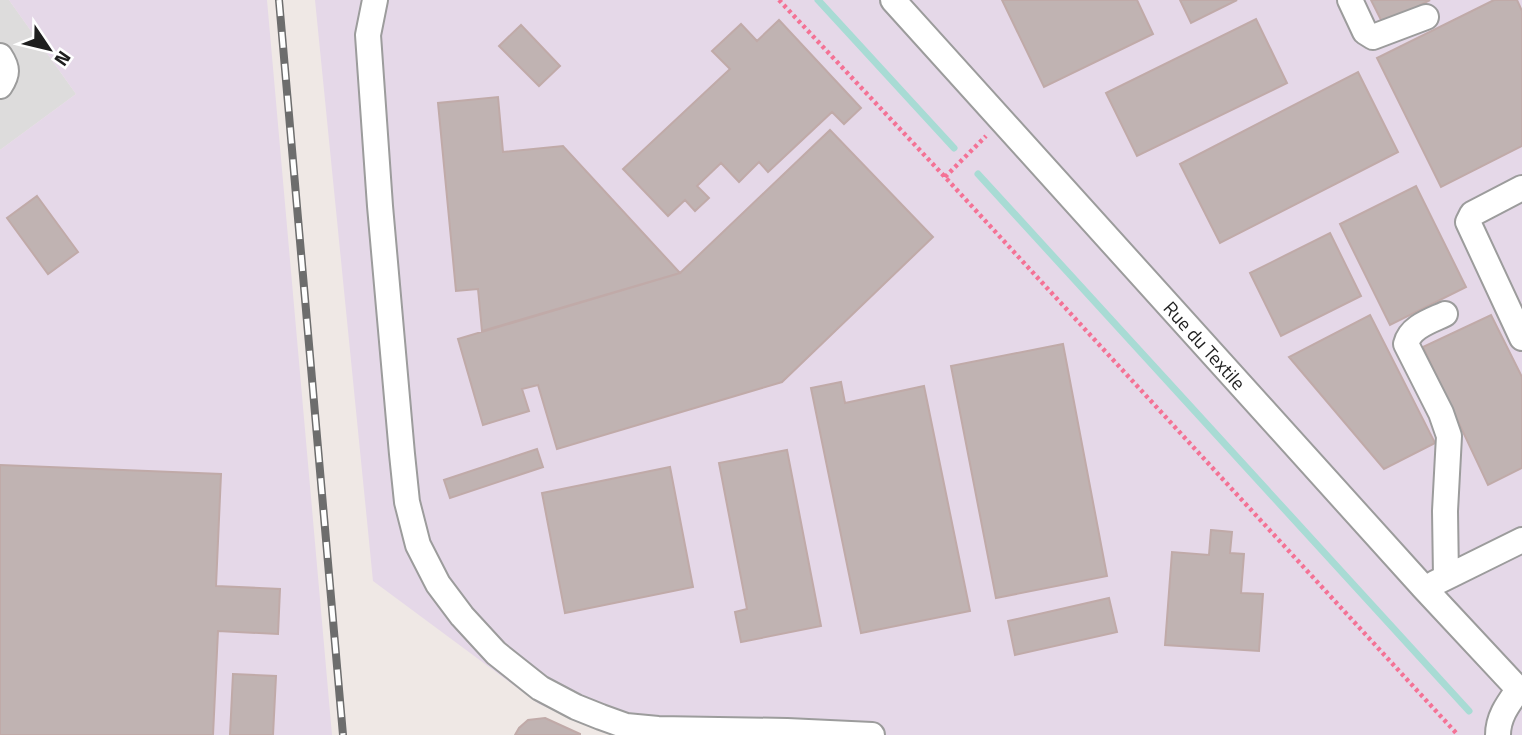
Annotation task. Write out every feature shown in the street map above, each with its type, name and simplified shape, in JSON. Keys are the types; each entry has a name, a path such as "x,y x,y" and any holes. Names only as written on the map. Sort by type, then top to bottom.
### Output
{"street":[{"path":"375,0 369,35 380,206 407,502 418,545 439,584 462,616 496,653 540,688 576,707 626,726 656,732 787,731 872,735"},
{"name":"Rue du Textile","path":"893,0 1002,121 1435,583 1520,691"},
{"path":"1350,0 1365,32 1373,37 1426,17"},
{"path":"0,56 7,67 6,77 0,86"},
{"path":"1522,188 1472,214 1468,222 1513,296 1522,338"},
{"path":"1435,583 1445,511 1449,436 1441,413 1406,344 1413,330 1445,314"},
{"path":"1435,583 1522,540"},
{"path":"1498,735 1502,716 1520,691"}],"path":[{"path":"779,0 1458,735"},
{"path":"945,177 1002,121"}],"shaded area":[{"path":"0,0 9,0 76,94 0,150"},
{"path":"9,0 267,0 332,735 0,735 0,150 76,94"},
{"path":"315,0 1522,0 1522,735 616,735 602,732 539,704 373,581"}],"building":[{"path":"1002,0 1137,0 1153,34 1044,87"},
{"path":"1180,0 1237,0 1191,23"},
{"path":"1371,0 1430,0 1383,24"},
{"path":"1494,0 1517,0 1522,11 1522,146 1441,187 1377,58"},
{"path":"1256,19 1287,83 1137,156 1106,93"},
{"path":"779,20 861,108 844,124 832,112 768,172 759,162 739,182 721,163 697,186 709,198 695,211 685,200 668,216 623,169 730,69 712,51 741,24 757,41"},
{"path":"521,25 560,66 539,86 499,46"},
{"path":"1358,72 1398,152 1220,243 1180,164"},
{"path":"498,97 503,152 563,146 680,273 482,331 478,289 456,291 438,103"},
{"path":"830,130 933,237 782,382 557,449 538,385 522,389 529,411 483,425 458,339 680,273"},
{"path":"1416,186 1466,287 1390,325 1340,224"},
{"path":"37,196 78,252 48,274 7,218"},
{"path":"1330,233 1361,296 1281,336 1250,273"},
{"path":"1370,315 1435,443 1384,469 1289,357"},
{"path":"1491,315 1522,377 1522,468 1488,485 1423,347"},
{"path":"1063,344 1107,576 996,598 951,366"},
{"path":"841,382 845,403 924,386 970,611 861,633 811,388"},
{"path":"537,449 543,467 450,498 444,480"},
{"path":"787,450 821,626 741,642 735,612 747,609 719,463"},
{"path":"0,465 221,474 216,586 280,589 278,634 218,631 213,735 0,735"},
{"path":"670,467 693,587 565,613 542,493"},
{"path":"1211,530 1232,532 1230,553 1244,554 1241,593 1263,594 1259,651 1165,645 1172,552 1209,555"},
{"path":"1109,598 1117,632 1015,655 1008,621"},
{"path":"233,674 276,676 273,735 230,735"},
{"path":"545,718 580,735 515,735 528,720"}],"waterway":[{"path":"818,0 954,148"},
{"path":"978,174 1469,711"}],"railway":[{"path":"279,0 343,735"}]}
